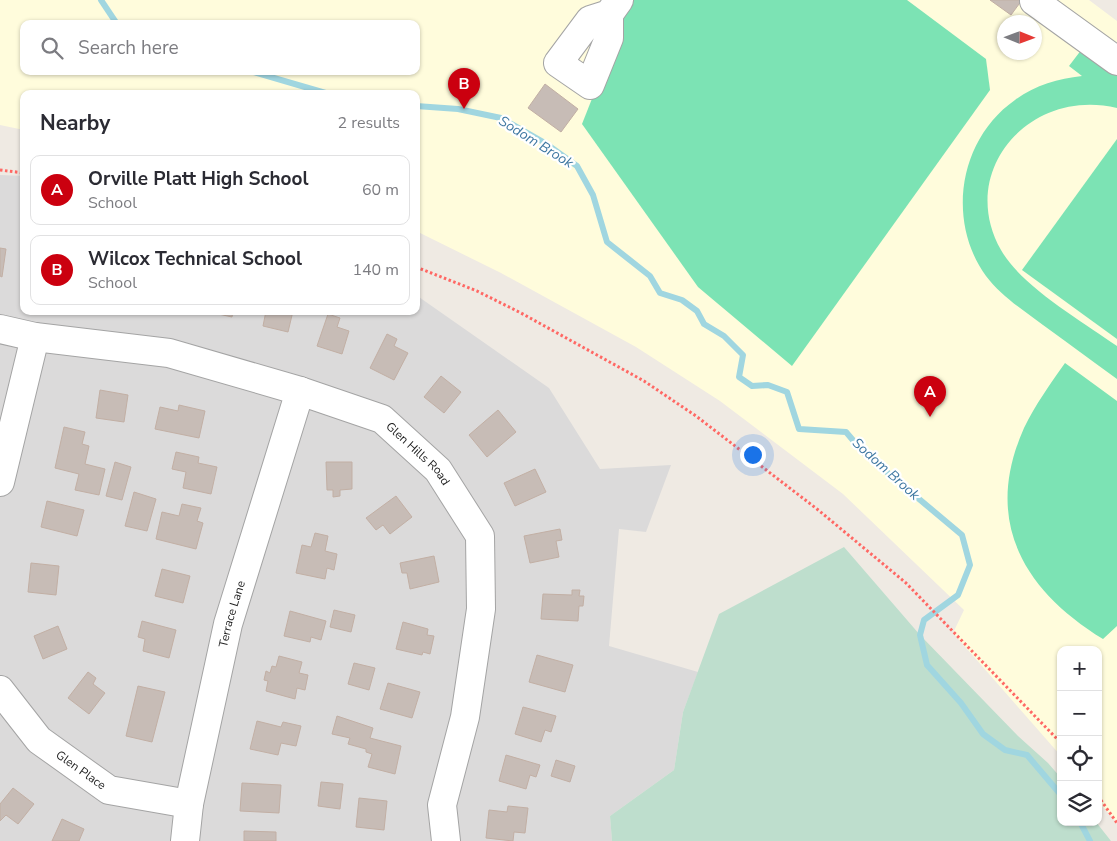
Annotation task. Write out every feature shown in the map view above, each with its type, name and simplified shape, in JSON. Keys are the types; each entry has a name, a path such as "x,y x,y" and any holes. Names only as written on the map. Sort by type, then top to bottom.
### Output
{"street":[{"path":"1034,1 1117,61"},
{"name":"Glen Hills Road","path":"0,329 35,336 169,353 300,391 382,419 438,470 480,536 481,609 465,717 442,805 446,841"},
{"path":"0,482 35,336"},
{"name":"Terrace Lane","path":"185,841 189,804 228,624 300,391"},
{"name":"Glen Place","path":"0,690 39,740 109,790 189,804"}],"path":[{"path":"0,170 20,172"},
{"path":"420,269 477,291 521,313 644,381 696,416 817,509 906,583 1057,739"},
{"path":"1102,802 1117,823"}],"shaded area":[{"path":"0,0 1089,0 1117,21 1117,823 1102,806 1102,646 1057,646 1057,751 953,633 964,610 843,494 720,401 636,347 501,273 420,233 420,90 20,90 20,129 0,125"},
{"path":"0,175 20,176 20,315 420,315 420,298 549,388 600,469 671,465 646,532 619,529 609,646 698,672 683,712 674,770 610,816 612,841 0,841"}],"green space":[{"path":"631,0 907,0 986,59 990,90 792,366 698,287 582,124"},
{"path":"1085,45 1117,68 1117,108 1085,105 1056,110 1031,123 1010,141 995,164 988,191 990,220 1001,250 1023,277 1054,302 1117,346 1117,379 1020,308 992,283 973,254 966,231 963,206 964,182 971,158 981,136 996,117 1015,100 1031,90 1056,81 1082,76 1069,66"},
{"path":"1117,139 1117,339 1022,270"},
{"path":"1065,363 1117,401 1117,626 1103,639 1075,619 1051,598 1032,575 1018,549 1010,522 1008,493 1012,461 1028,419"},
{"path":"844,547 920,635 1057,773 1057,826 1099,826 1111,841 612,841 610,816 674,770 683,712 719,614"}],"building":[{"path":"990,0 1022,0 1011,15"},
{"path":"545,84 578,109 561,132 528,108"},
{"path":"0,248 6,249 2,277 0,276"},
{"path":"265,315 292,315 288,332 263,326"},
{"path":"328,315 340,318 337,327 349,331 342,354 317,346"},
{"path":"387,334 397,339 394,346 408,353 394,380 370,368"},
{"path":"441,376 461,392 444,413 424,397"},
{"path":"100,390 128,395 124,422 96,418"},
{"path":"179,405 205,411 199,438 155,429 160,407 178,411"},
{"path":"498,410 516,432 487,457 469,435"},
{"path":"64,427 85,432 82,444 89,446 85,464 105,469 99,495 75,490 79,474 55,468"},
{"path":"176,452 199,457 198,463 217,467 211,494 183,488 186,472 172,469"},
{"path":"115,462 131,467 122,500 106,496"},
{"path":"326,462 352,462 352,489 340,490 340,496 333,497 333,490 327,490"},
{"path":"535,469 546,492 515,506 504,483"},
{"path":"134,492 156,499 147,531 125,526"},
{"path":"396,496 412,517 390,534 383,525 376,530 366,518"},
{"path":"47,501 84,510 77,536 41,527"},
{"path":"182,504 201,508 197,521 203,523 196,549 156,539 162,512 179,516"},
{"path":"560,529 562,540 556,541 559,557 530,563 524,536"},
{"path":"315,533 328,536 325,551 337,554 334,570 327,568 325,579 296,573 302,545 311,547"},
{"path":"434,556 439,582 410,589 407,573 402,573 400,563"},
{"path":"31,563 59,566 56,595 28,592"},
{"path":"162,569 190,576 183,603 155,596"},
{"path":"572,590 580,590 579,596 584,596 583,606 579,606 578,621 541,619 543,594 572,595"},
{"path":"334,610 355,615 351,632 330,627"},
{"path":"290,611 326,621 321,640 311,637 310,642 284,636"},
{"path":"142,621 176,630 169,658 143,651 145,639 138,637"},
{"path":"403,622 428,629 427,635 434,636 430,654 423,652 422,655 396,649"},
{"path":"58,626 67,649 43,659 34,636"},
{"path":"537,655 573,665 565,692 529,682"},
{"path":"279,656 302,662 299,673 308,675 305,690 297,688 295,699 266,691 268,681 264,680 266,671 270,673 272,666 276,667"},
{"path":"354,663 375,668 369,690 348,684"},
{"path":"88,672 96,678 93,684 105,693 89,714 68,698"},
{"path":"388,683 420,692 412,718 380,709"},
{"path":"138,686 165,692 152,742 126,736"},
{"path":"523,707 556,716 551,732 545,730 541,742 515,734"},
{"path":"337,716 373,728 370,738 401,746 395,774 368,767 372,754 366,752 366,749 348,744 350,738 332,734"},
{"path":"257,721 281,727 283,722 301,726 296,746 281,743 278,755 250,749"},
{"path":"506,755 540,765 536,777 530,775 526,789 499,781"},
{"path":"556,760 575,766 570,782 551,776"},
{"path":"321,782 343,784 340,809 318,806"},
{"path":"242,783 281,785 279,813 240,811"},
{"path":"13,788 34,804 18,824 6,815 0,821 0,804"},
{"path":"359,798 387,801 384,830 356,827"},
{"path":"508,806 528,808 525,833 514,832 513,841 486,838 489,810 507,812"},
{"path":"62,819 84,829 79,841 52,841"},
{"path":"244,831 276,832 276,841 244,841"}],"waterway":[{"name":"Sodom Brook","path":"101,0 114,20"},
{"name":"Sodom Brook","path":"264,75 315,90"},
{"name":"Sodom Brook","path":"420,106 458,109 501,118 545,143 577,166 593,195 607,242 650,276 660,293 682,300 697,311 704,324 724,336 743,355 739,377 752,386 768,385 787,392 799,429 846,432 863,452 962,535 970,565 958,595 924,620 920,635 927,665 961,703 983,734 1005,750 1027,755 1057,790"},
{"name":"Sodom Brook","path":"1082,826 1090,841"}],"place":[{"name":"Wilcox Technical School","path":"464,109"},
{"name":"Orville Platt High School","path":"930,417"}]}
